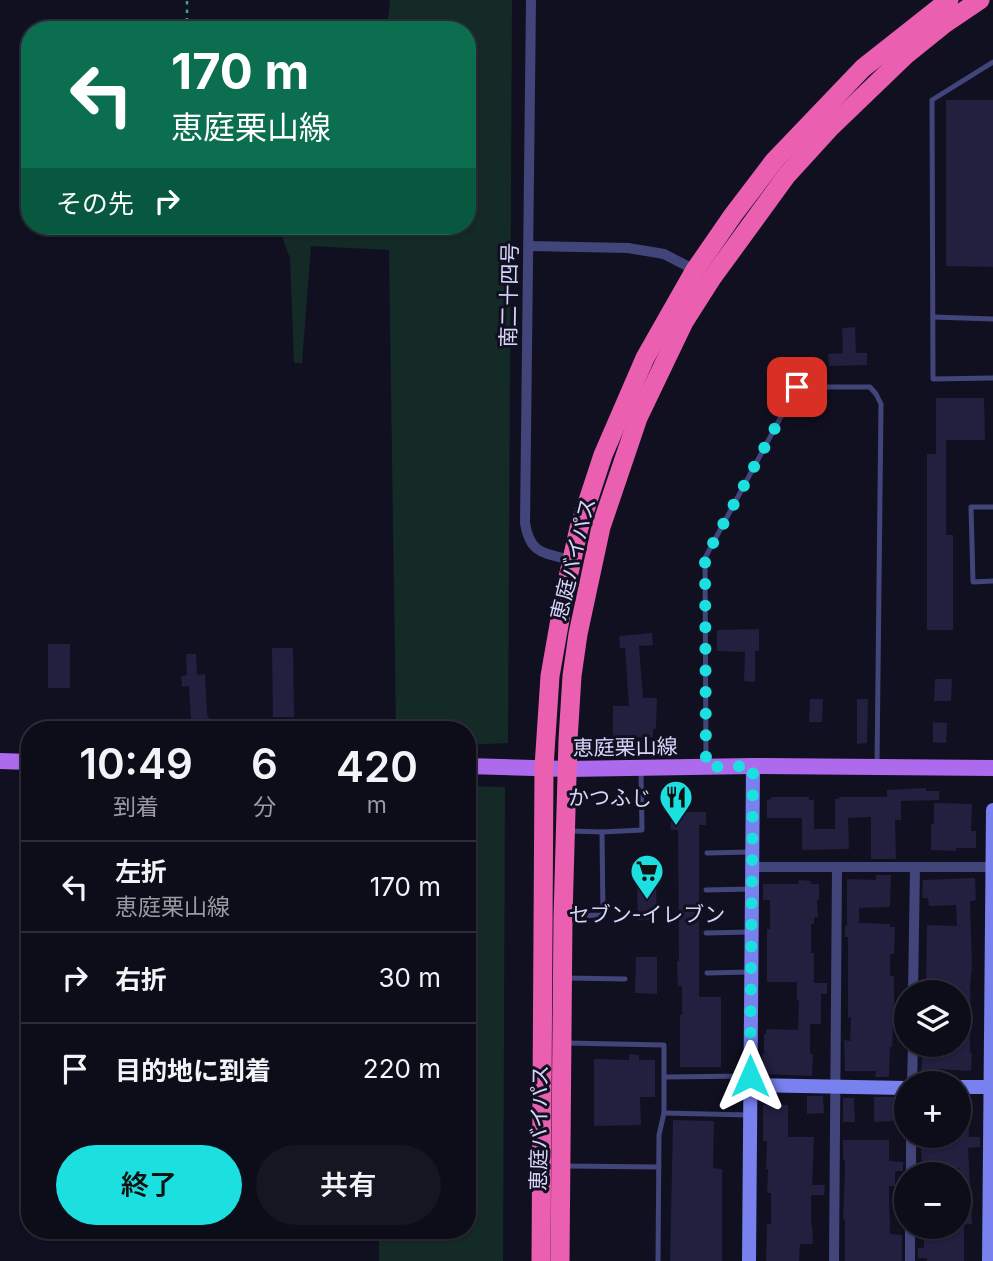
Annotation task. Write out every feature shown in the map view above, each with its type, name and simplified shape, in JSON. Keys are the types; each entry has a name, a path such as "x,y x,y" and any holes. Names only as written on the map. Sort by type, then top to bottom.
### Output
{"highway":[{"name":"恵庭バイパス","path":"541,1261 544,767 551,676 579,528 603,454 645,358 695,270 733,215 774,162 863,68 949,0"},
{"name":"恵庭バイパス","path":"560,1261 563,916 572,677 580,623 601,527 638,418 684,322 712,278 787,175 829,129 907,54 980,0"}],"main road":[{"path":"0,761 21,762"},
{"name":"恵庭栗山線","path":"476,766 567,769 753,766 993,768"}],"street":[{"name":"南二十四号","path":"531,0 525,523 530,542 537,551 571,560"},
{"path":"529,246 628,248 664,254 695,270"},
{"path":"749,1261 753,766"},
{"path":"989,1261 992,1165 993,810"},
{"path":"752,867 993,867"},
{"path":"913,980 915,867"},
{"path":"834,1261 837,868"},
{"path":"750,1081 894,1087"},
{"path":"971,1087 992,1087"},
{"path":"910,1239 910,1261"}],"lane":[{"path":"993,62 932,100 933,379 993,378"},
{"path":"933,317 993,318"},
{"path":"706,767 705,558 797,387 870,387 881,404 877,767"},
{"path":"993,506 971,507 972,582 993,581"},
{"path":"565,831 642,830 641,768"},
{"path":"563,916 603,915 602,832"},
{"path":"707,853 752,852"},
{"path":"706,890 752,889"},
{"path":"706,933 751,932"},
{"path":"707,973 751,972"},
{"path":"562,978 625,979"},
{"path":"562,1043 664,1045 664,1113 659,1135 658,1261"},
{"path":"664,1077 750,1081"},
{"path":"664,1113 750,1115"},
{"path":"561,1166 659,1167"}],"path":[{"path":"187,0 187,21"}],"green space":[{"path":"390,0 512,0 508,743 476,745 476,721 396,721 389,250 311,246 302,363 294,363 290,258 281,235 476,235 476,21 388,21"},
{"path":"476,786 505,787 503,1261 379,1261 379,1239 476,1239"}],"building":[{"path":"946,100 993,100 993,267 946,266"},
{"path":"855,327 856,353 867,353 867,365 829,366 828,354 843,353 842,328"},
{"path":"936,398 984,398 985,440 946,440 946,535 953,535 953,630 927,630 927,454 936,454"},
{"path":"759,629 759,651 755,651 755,682 744,681 745,652 717,651 717,630"},
{"path":"652,633 653,645 639,646 643,698 657,698 656,729 653,729 653,737 613,737 613,706 629,706 625,648 620,648 619,636"},
{"path":"48,644 70,644 70,688 48,688"},
{"path":"272,648 293,648 294,717 273,717"},
{"path":"186,654 196,654 197,675 205,674 210,721 184,721 191,719 189,686 182,687 181,676 187,675"},
{"path":"935,679 952,679 951,701 934,701"},
{"path":"810,699 823,699 822,722 809,722"},
{"path":"857,699 868,699 867,743 857,744"},
{"path":"933,722 947,723 946,743 933,742"},
{"path":"926,788 926,791 939,791 939,800 901,801 901,820 895,820 896,859 871,859 871,817 848,818 849,849 802,850 802,818 767,818 767,800 771,797 809,797 809,800 814,800 814,829 835,829 835,799 839,797 887,797 887,790"},
{"path":"934,803 972,804 971,831 976,831 976,848 956,848 956,851 931,850"},
{"path":"671,812 706,812 706,825 699,825 699,997 721,997 721,1067 680,1067 682,986 678,986 677,961 678,830 671,830"},
{"path":"876,875 891,875 890,907 859,908 859,923 890,924 890,927 895,927 894,954 890,954 890,976 894,976 894,1005 889,1077 875,1077 876,1071 845,1071 844,1040 850,1041 851,1017 848,1018 848,937 845,937 847,879 876,880"},
{"path":"975,878 976,900 970,901 971,980 926,980 927,925 957,926 956,905 929,906 928,898 922,898 923,880"},
{"path":"799,880 819,884 818,917 814,917 814,924 811,924 811,953 814,953 814,983 827,983 827,994 821,994 821,1024 810,1024 812,1076 764,1074 762,1054 764,1055 766,1029 798,1030 799,1000 797,982 767,982 770,900 763,900 763,884 798,884"},
{"name":"セブン-イレブン","path":"637,883 656,883 657,919 638,920"},
{"path":"636,957 657,957 657,994 635,993"},
{"path":"972,1053 971,1071 921,1071 922,1057 971,1057"},
{"path":"629,1054 639,1055 639,1060 655,1060 655,1097 640,1097 641,1125 594,1126 594,1059 629,1060"},
{"path":"807,1096 823,1096 824,1113 807,1114"},
{"path":"874,1097 894,1097 894,1121 874,1122"},
{"path":"843,1098 854,1098 855,1122 843,1122"},
{"path":"763,1105 788,1105 788,1137 814,1137 812,1185 825,1185 824,1195 811,1195 813,1244 800,1244 799,1261 766,1261 767,1224 771,1224 771,1193 767,1193 767,1141 763,1141"},
{"path":"673,1120 714,1121 713,1168 722,1169 722,1261 670,1261"},
{"path":"971,1137 980,1137 980,1147 971,1148"},
{"path":"843,1140 889,1140 889,1161 903,1162 894,1162 894,1186 889,1186 890,1234 894,1234 894,1239 902,1239 902,1261 845,1261"},
{"path":"921,1148 968,1148 969,1162 922,1162"},
{"path":"924,1239 964,1239 964,1261 927,1261 927,1258 918,1258 918,1248 924,1248"}],"place":[{"name":"かつふじ","path":"676,827"},
{"name":"セブン-イレブン","path":"647,901"}],"route":[{"path":"750,1076 753,766 706,767 705,558 797,387"}]}
